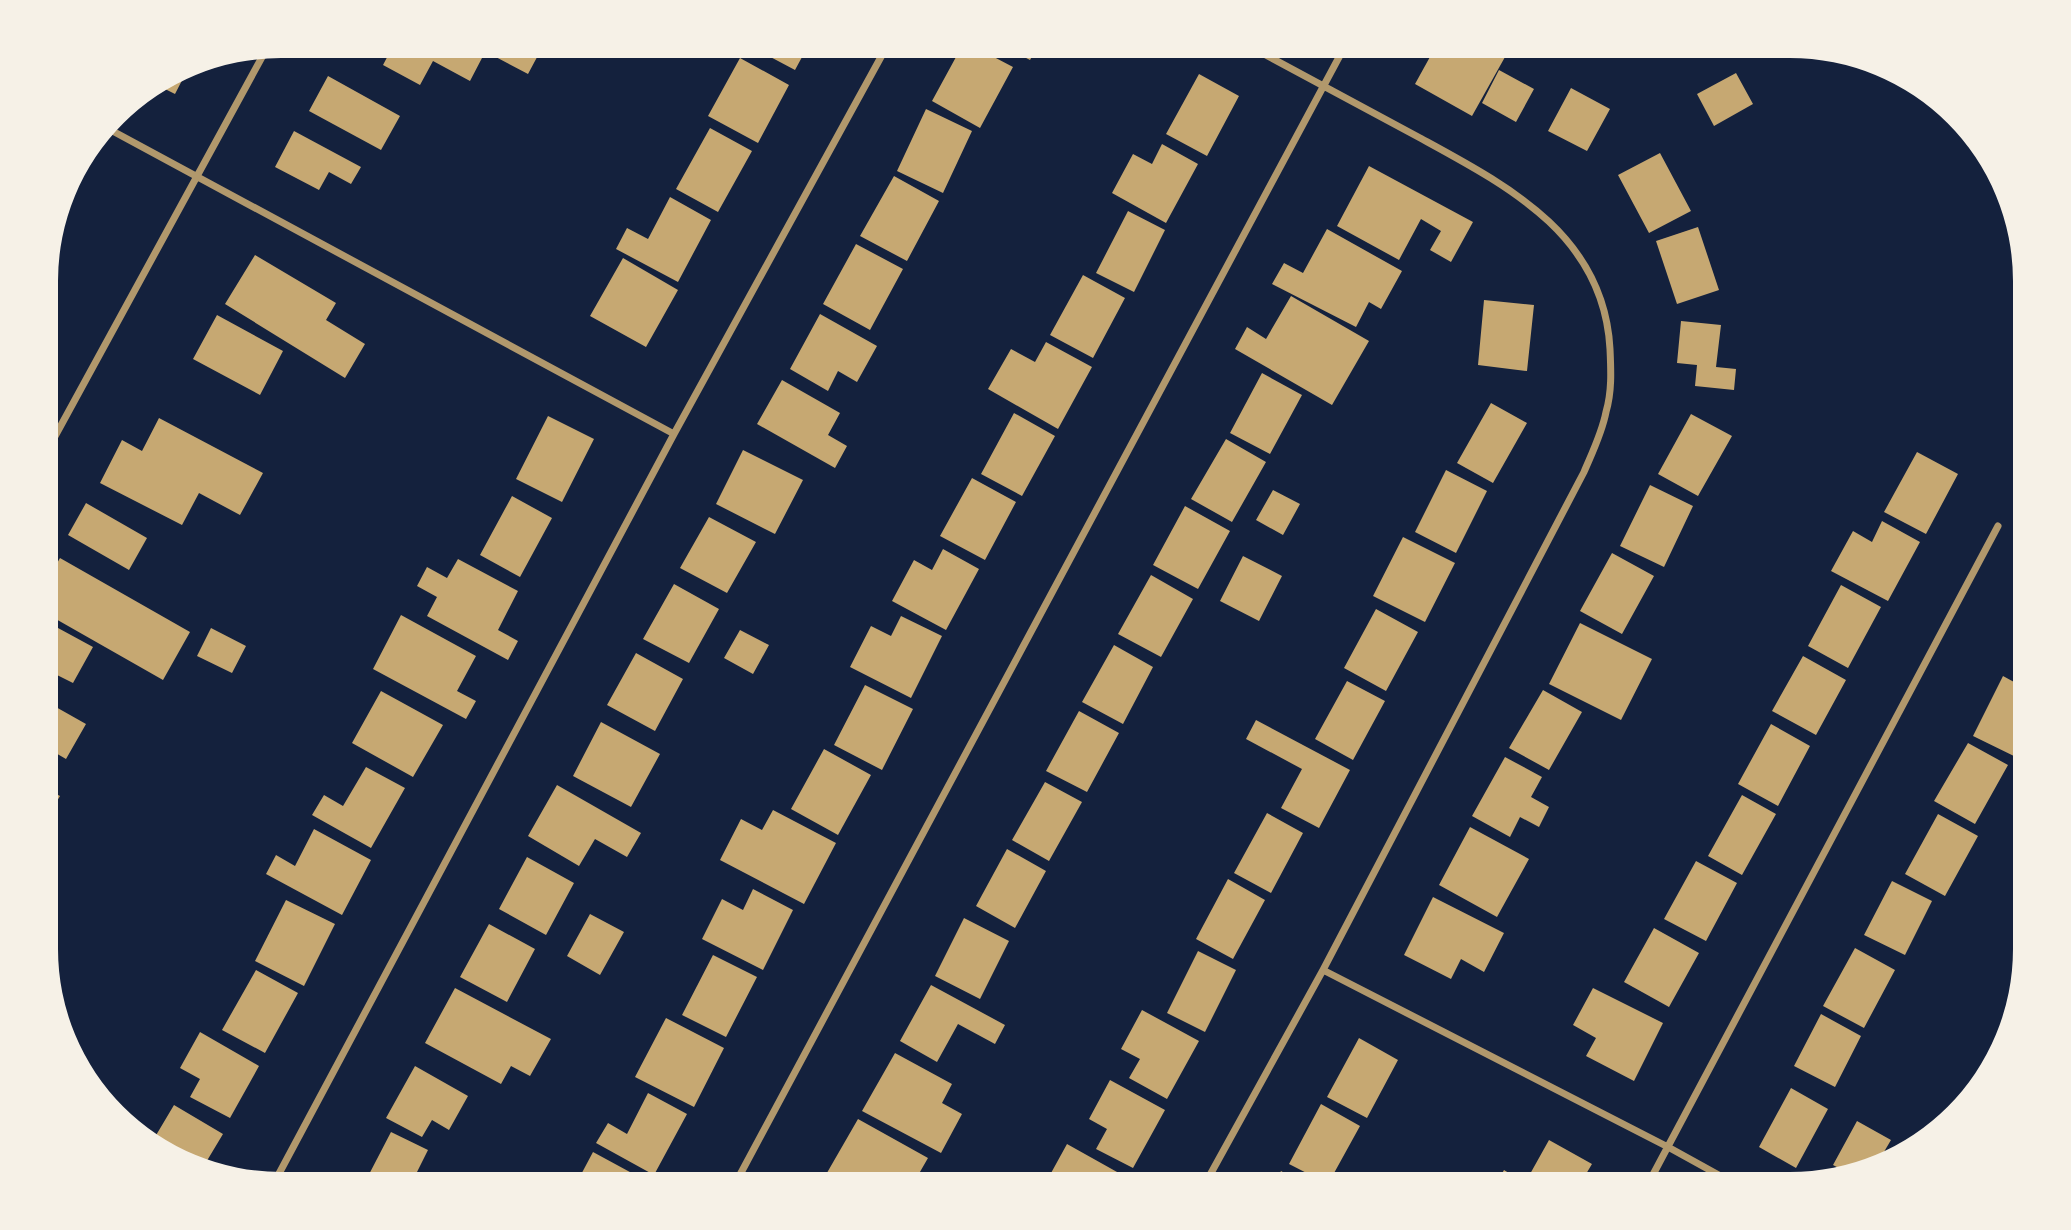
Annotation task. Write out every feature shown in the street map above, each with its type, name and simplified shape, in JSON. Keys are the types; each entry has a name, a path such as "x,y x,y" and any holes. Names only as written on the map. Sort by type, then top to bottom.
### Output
{"street":[{"path":"280,1172 674,434 880,58"},
{"path":"1212,1172 1323,970 1584,472 1606,414 1612,383 1609,324 1597,286 1574,247 1547,218 1495,179 1271,58"},
{"path":"742,1172 1338,58"},
{"path":"58,431 261,59"},
{"path":"115,132 674,434"},
{"path":"1654,1172 1998,526"},
{"path":"1323,970 1713,1172"}],"building":[{"path":"387,58 482,58 470,81 433,61 420,85 383,65"},
{"path":"498,58 537,58 528,74"},
{"path":"740,58 789,85 758,143 708,116"},
{"path":"772,58 802,58 795,70"},
{"path":"955,58 996,58 1013,67 980,128 932,101"},
{"path":"1429,58 1504,58 1472,116 1415,84"},
{"path":"1499,70 1534,89 1516,122 1482,103"},
{"path":"1736,73 1753,104 1714,126 1697,94"},
{"path":"1199,74 1239,96 1207,156 1166,134"},
{"path":"328,76 400,116 381,150 309,111"},
{"path":"181,82 175,94 166,90"},
{"path":"1571,88 1610,109 1587,151 1548,131"},
{"path":"926,109 972,131 943,193 897,171"},
{"path":"710,128 752,151 718,212 676,189"},
{"path":"294,131 361,167 351,184 329,172 319,190 275,167"},
{"path":"1162,144 1198,164 1166,223 1112,193 1133,154 1152,164"},
{"path":"1660,153 1691,211 1649,233 1618,175"},
{"path":"1369,166 1473,222 1451,262 1430,250 1441,231 1421,219 1399,260 1337,226"},
{"path":"894,176 939,201 907,261 860,236"},
{"path":"670,197 711,220 678,282 616,249 627,228 648,239"},
{"path":"1128,211 1165,230 1134,292 1096,273"},
{"path":"1698,227 1719,290 1677,304 1656,241"},
{"path":"1327,229 1402,271 1381,309 1369,302 1356,327 1272,284 1284,263 1303,273"},
{"path":"856,244 903,269 870,330 823,304"},
{"path":"255,255 336,303 326,320 365,344 345,378 225,304"},
{"path":"623,258 678,290 646,347 590,316"},
{"path":"1083,275 1125,298 1093,358 1050,335"},
{"path":"1291,296 1369,341 1332,405 1235,349 1247,327 1266,339"},
{"path":"1484,300 1534,305 1527,371 1478,365"},
{"path":"820,314 877,346 857,382 838,371 828,391 790,369"},
{"path":"217,315 283,351 260,395 193,359"},
{"path":"1681,321 1721,325 1716,367 1736,369 1734,390 1695,386 1697,365 1677,363"},
{"path":"1046,342 1092,367 1058,429 988,389 1011,349 1035,362"},
{"path":"1262,373 1302,395 1270,454 1230,433"},
{"path":"782,380 840,413 828,435 847,446 835,468 757,424"},
{"path":"1491,403 1527,423 1493,483 1457,463"},
{"path":"1014,413 1055,436 1022,496 981,474"},
{"path":"1691,414 1732,436 1698,496 1658,474"},
{"path":"548,416 594,439 562,502 516,479"},
{"path":"159,418 263,473 240,515 199,493 182,525 100,483 122,440 142,451"},
{"path":"1226,439 1266,462 1232,522 1191,499"},
{"path":"743,450 803,480 775,534 716,504"},
{"path":"1917,452 1958,474 1926,534 1884,512"},
{"path":"1446,470 1487,491 1456,553 1415,532"},
{"path":"972,478 1016,502 985,560 940,536"},
{"path":"1650,485 1693,506 1664,567 1620,546"},
{"path":"1273,490 1300,504 1283,535 1256,520"},
{"path":"512,496 552,518 520,577 480,555"},
{"path":"86,503 147,538 129,570 68,535"},
{"path":"1185,506 1230,531 1198,589 1153,565"},
{"path":"709,517 756,542 727,593 680,568"},
{"path":"1882,521 1920,542 1888,601 1831,571 1853,531 1872,542"},
{"path":"1403,537 1455,563 1425,622 1373,596"},
{"path":"943,549 979,569 946,630 892,601 914,560 932,570"},
{"path":"1612,553 1654,576 1622,634 1580,611"},
{"path":"1243,556 1282,576 1259,621 1220,601"},
{"path":"60,558 190,632 163,680 58,620"},
{"path":"458,559 518,591 498,630 518,641 508,660 427,616 437,597 417,586 427,567 447,578"},
{"path":"1151,575 1193,599 1161,657 1118,634"},
{"path":"674,584 719,609 689,663 643,639"},
{"path":"1841,585 1881,607 1848,668 1808,646"},
{"path":"1376,609 1418,632 1386,691 1344,668"},
{"path":"401,615 476,656 457,691 476,701 466,719 373,669"},
{"path":"901,616 942,636 911,698 850,667 871,626 891,636"},
{"path":"1580,623 1652,659 1621,720 1549,684"},
{"path":"58,628 93,647 73,683 58,676"},
{"path":"211,628 246,646 232,673 197,656"},
{"path":"740,630 769,645 753,674 724,658"},
{"path":"1114,645 1153,667 1123,724 1082,702"},
{"path":"636,653 683,679 655,731 607,705"},
{"path":"1803,656 1846,680 1816,735 1772,711"},
{"path":"2003,676 2013,681 2013,756 1973,736"},
{"path":"1347,681 1385,701 1353,760 1315,739"},
{"path":"865,685 913,709 882,770 834,745"},
{"path":"1543,690 1582,712 1549,770 1509,748"},
{"path":"381,691 443,725 413,777 352,743"},
{"path":"58,708 86,724 66,759 58,754"},
{"path":"1079,711 1119,733 1087,792 1046,771"},
{"path":"1256,720 1350,770 1319,828 1281,808 1302,769 1246,739"},
{"path":"601,722 660,754 631,807 573,776"},
{"path":"1771,724 1810,746 1778,806 1738,784"},
{"path":"1968,743 2008,765 1975,824 1934,801"},
{"path":"824,749 871,775 838,835 791,809"},
{"path":"1505,757 1542,777 1531,797 1549,807 1539,827 1520,817 1510,837 1472,816"},
{"path":"366,767 405,788 371,848 312,815 324,795 343,806"},
{"path":"1045,782 1082,802 1049,861 1012,840"},
{"path":"557,785 641,833 627,857 595,839 579,866 528,836"},
{"path":"1742,795 1776,814 1742,875 1708,856"},
{"path":"773,810 836,843 804,904 720,860 741,819 762,830"},
{"path":"1267,813 1303,833 1271,893 1234,873"},
{"path":"1938,814 1978,836 1945,896 1905,874"},
{"path":"1470,827 1529,859 1497,917 1439,885"},
{"path":"314,829 371,860 342,915 266,874 276,855 295,866"},
{"path":"1007,849 1046,871 1015,928 976,906"},
{"path":"527,857 574,883 546,935 499,909"},
{"path":"1696,861 1737,883 1706,941 1664,919"},
{"path":"1228,879 1265,900 1233,959 1196,939"},
{"path":"1892,881 1932,901 1905,955 1864,935"},
{"path":"753,889 793,910 763,970 702,939 722,899 743,910"},
{"path":"1433,897 1504,933 1484,972 1461,959 1451,979 1404,955"},
{"path":"286,900 335,924 304,986 255,961"},
{"path":"590,914 624,932 600,975 567,956"},
{"path":"964,918 1009,941 980,999 935,976"},
{"path":"489,924 535,949 507,1002 460,977"},
{"path":"1654,928 1699,953 1669,1007 1624,982"},
{"path":"1855,948 1895,970 1864,1028 1823,1006"},
{"path":"1198,951 1236,970 1205,1032 1167,1013"},
{"path":"713,955 757,977 726,1037 682,1015"},
{"path":"256,970 298,993 265,1053 222,1030"},
{"path":"931,985 1005,1025 995,1044 958,1024 937,1062 900,1041"},
{"path":"455,988 551,1039 530,1076 511,1066 501,1084 425,1043"},
{"path":"1593,988 1663,1023 1634,1081 1586,1056 1596,1038 1573,1025"},
{"path":"1142,1010 1199,1041 1167,1099 1129,1078 1140,1059 1121,1049"},
{"path":"1821,1014 1861,1036 1835,1087 1794,1066"},
{"path":"666,1018 724,1048 694,1107 635,1077"},
{"path":"200,1032 259,1066 230,1118 190,1097 200,1079 180,1068"},
{"path":"1359,1038 1398,1060 1367,1118 1327,1097"},
{"path":"895,1053 952,1084 942,1103 962,1114 941,1153 862,1111"},
{"path":"415,1066 468,1096 449,1130 432,1120 422,1137 386,1118"},
{"path":"1110,1080 1165,1110 1133,1168 1096,1149 1107,1129 1089,1119"},
{"path":"1791,1088 1828,1109 1796,1168 1759,1147"},
{"path":"648,1093 687,1114 656,1172 649,1172 596,1143 608,1123 627,1134"},
{"path":"1321,1104 1360,1126 1335,1172 1305,1172 1289,1164"},
{"path":"174,1105 223,1134 208,1160 156,1135"},
{"path":"858,1119 928,1158 920,1172 827,1172"},
{"path":"1857,1121 1891,1140 1885,1151 1837,1167 1833,1165"},
{"path":"391,1132 428,1150 417,1172 370,1172"},
{"path":"1549,1140 1592,1164 1587,1172 1531,1172"},
{"path":"1067,1144 1117,1172 1052,1172"},
{"path":"593,1152 630,1172 582,1172"}]}
